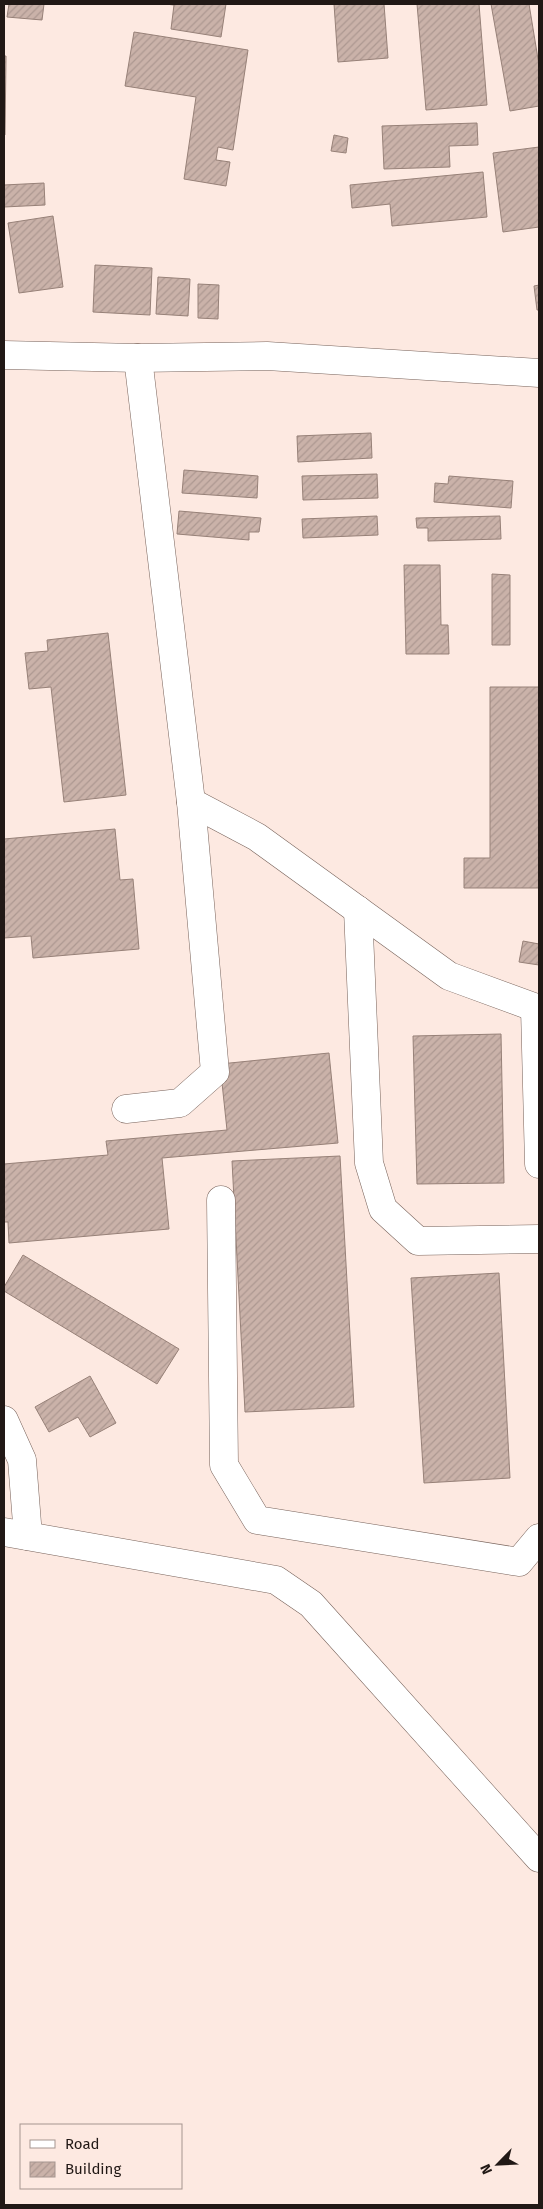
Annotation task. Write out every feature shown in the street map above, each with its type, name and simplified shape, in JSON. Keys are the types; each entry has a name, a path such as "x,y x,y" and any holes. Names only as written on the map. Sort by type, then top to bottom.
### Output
{"street":[{"path":"4,355 138,358 267,356 539,373"},
{"path":"126,1109 180,1103 215,1072 191,802 138,358"},
{"path":"191,802 257,837 449,976 537,1009 539,1164"},
{"path":"358,910 369,1163 383,1209 418,1240 539,1239"},
{"path":"221,1200 224,1465 257,1520 519,1562 539,1538"},
{"path":"4,1420 22,1460 16,1534 276,1580 311,1604 539,1858"}],"building":[{"path":"9,4 44,4 42,20 7,17"},
{"path":"165,4 226,4 221,37 171,29 174,5"},
{"path":"334,4 384,4 388,58 338,62"},
{"path":"417,4 479,4 487,105 426,110"},
{"path":"491,4 529,4 539,65 539,106 510,111"},
{"path":"134,32 248,50 233,150 218,147 216,160 230,162 226,186 184,179 196,97 125,86"},
{"path":"4,56 6,56 5,135 4,135"},
{"path":"477,123 478,145 449,146 450,167 384,169 382,126"},
{"path":"334,135 348,138 346,153 331,151"},
{"path":"539,147 539,227 503,232 493,153"},
{"path":"483,172 487,217 392,226 390,204 352,208 350,185"},
{"path":"44,183 45,205 4,207 4,185"},
{"path":"53,216 63,287 19,293 8,223"},
{"path":"95,265 152,268 150,315 93,312"},
{"path":"158,277 190,279 188,316 156,314"},
{"path":"198,284 219,285 218,319 198,318"},
{"path":"539,285 539,310 537,310 534,286"},
{"path":"371,433 372,458 298,462 297,436"},
{"path":"184,470 258,476 257,498 182,493"},
{"path":"377,474 378,498 303,500 302,476"},
{"path":"449,476 513,481 511,508 434,502 435,483 448,484"},
{"path":"179,511 261,518 259,532 249,532 249,540 177,534"},
{"path":"377,516 378,535 303,538 302,519"},
{"path":"500,516 501,539 428,541 428,528 417,528 416,518"},
{"path":"404,565 440,565 441,625 448,625 449,654 406,654"},
{"path":"492,574 510,575 510,645 492,645"},
{"path":"108,633 126,795 64,802 51,687 29,689 25,653 48,651 47,640"},
{"path":"490,687 539,687 539,888 464,888 464,858 490,858"},
{"path":"115,829 120,880 133,879 139,949 33,958 31,936 4,938 4,839"},
{"path":"523,941 539,944 539,965 519,962"},
{"path":"501,1034 504,1183 417,1184 413,1036"},
{"path":"329,1053 338,1143 162,1158 169,1229 9,1243 8,1222 4,1222 4,1164 108,1155 106,1141 227,1130 220,1064"},
{"path":"340,1156 354,1407 245,1412 232,1161"},
{"path":"23,1255 179,1349 157,1384 4,1291 4,1287"},
{"path":"499,1273 510,1478 424,1483 411,1278"},
{"path":"90,1376 116,1423 90,1437 78,1417 49,1432 35,1407"}]}
